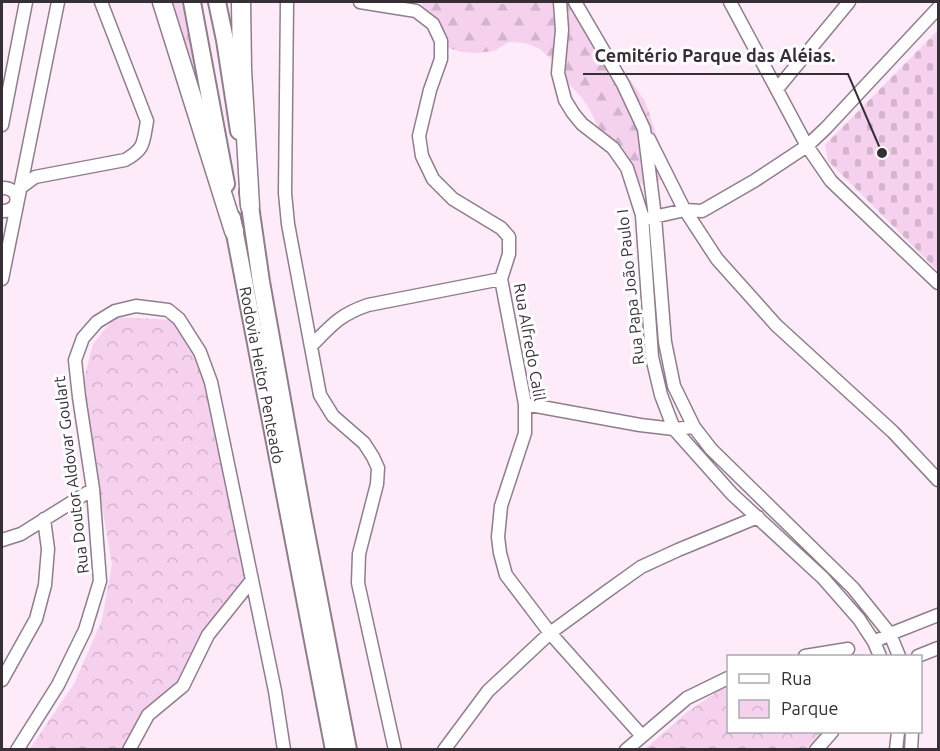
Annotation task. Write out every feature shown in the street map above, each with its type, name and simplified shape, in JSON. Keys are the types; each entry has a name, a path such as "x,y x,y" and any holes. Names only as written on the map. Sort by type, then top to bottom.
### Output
{"highway":[{"path":"162,2 234,231"},
{"path":"241,2 242,69 250,206"}],"main road":[{"name":"Rodovia Heitor Penteado","path":"192,2 334,750"},
{"name":"Rodovia Heitor Penteado","path":"217,2 225,40 261,282 348,750"}],"street":[{"path":"2,125 26,2"},
{"path":"2,279 58,2"},
{"path":"2,211 10,210 15,206 18,194 35,177 125,160 138,153 144,141 147,121 101,2"},
{"path":"287,2 285,193 288,224 320,395 333,416 364,443 378,468 377,484 359,554 358,582 395,750"},
{"name":"Rua Alfredo Calil","path":"360,2 416,11 433,24 441,41 441,59 430,90 419,136 422,156 433,179 453,199 501,228 509,237 509,254 501,279 525,404 525,433 501,506 498,537 506,575 550,633 642,736"},
{"name":"Rua Papa João Paulo I","path":"560,2 562,30 558,73 565,100 582,124 613,148 627,168 642,215 651,357 674,429 732,494 823,578 859,619 874,642 879,655"},
{"name":"Rua Papa João Paulo I","path":"575,2 622,84 644,129 655,217 665,342 674,386 694,427 711,449 853,588 890,634 898,655"},
{"path":"730,2 807,146 831,181 939,283"},
{"path":"777,89 849,2"},
{"path":"642,219 685,210 702,211 754,181 807,146 939,8"},
{"path":"644,129 685,210 717,259 776,325 893,432 939,480"},
{"path":"2,188 18,194"},
{"path":"311,346 337,319 352,310 501,279"},
{"name":"Rua Doutor Aldovar Goulart","path":"17,750 58,685 85,630 100,581 93,489 75,360 83,338 98,322 115,310 136,306 168,310 179,319 200,352 210,382 252,580 275,691 284,750"},
{"path":"525,404 640,425 674,429 694,427"},
{"path":"2,540 21,534 93,489"},
{"path":"444,750 488,691 550,633 641,567 758,517"},
{"path":"2,680 36,619 45,585 48,549 44,519"},
{"path":"129,750 148,715 183,686 208,635 252,580"},
{"path":"874,642 939,615"},
{"path":"922,655 939,648"},
{"path":"816,655 848,649"},
{"path":"626,750 687,698 727,679"},
{"path":"816,750 831,733"},
{"path":"896,750 898,733"},
{"path":"911,750 912,733"}],"green space":[{"path":"167,2 181,2 208,116"},
{"path":"422,2 504,4 506,2 575,2 645,101 661,148 662,179 649,188 636,181 597,125 582,98 560,74 551,59 540,49 525,43 509,42 494,51 477,53 461,52 446,47 424,19"},
{"path":"938,30 938,271 828,161 825,145"},
{"path":"115,317 176,320 207,383 247,581 180,685 126,749 29,750 74,684 102,620 112,564 83,383 93,344"},
{"path":"727,685 727,733 822,733 806,749 644,750 686,713"}],"place":[{"name":"Cemitério Parque das Aléias.","path":"882,153"}]}
